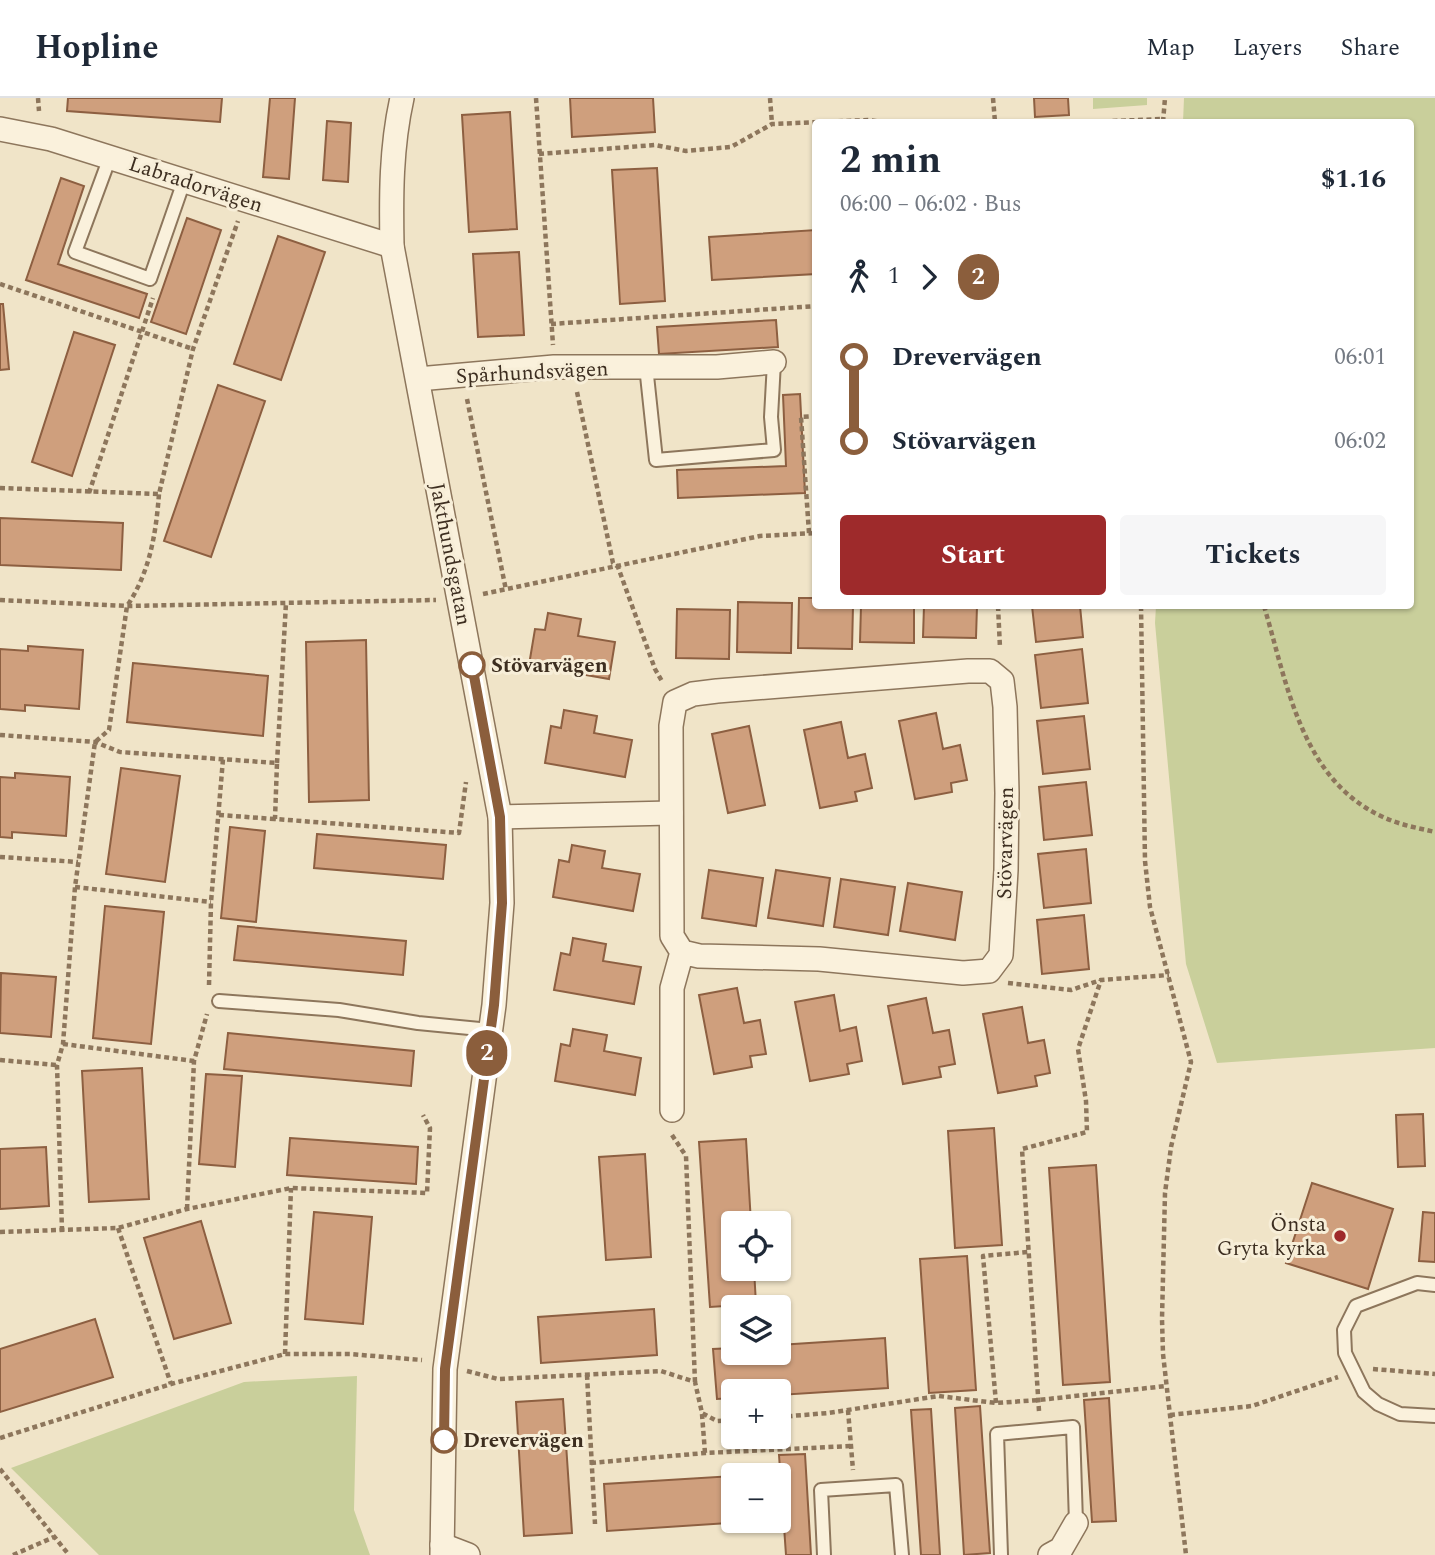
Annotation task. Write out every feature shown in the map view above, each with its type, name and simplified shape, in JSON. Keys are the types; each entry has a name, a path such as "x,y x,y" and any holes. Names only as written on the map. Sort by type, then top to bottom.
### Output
{"street":[{"name":"Jakthundsgatan","path":"402,98 397,121 391,190 391,246 500,817 502,903 494,1005 445,1369 442,1550"},
{"name":"Labradorvägen","path":"0,129 51,139 391,246"},
{"name":"Spårhundsvägen","path":"418,379 563,367 717,367 774,362"},
{"path":"989,971 963,973 819,959 699,956 682,952 672,936 671,726 674,702 693,694 968,671 990,671 1002,681"},
{"name":"Stövarvägen","path":"989,971 1001,955 1006,870 1007,793 1002,681"},
{"path":"500,817 671,813"},
{"path":"672,1110 672,988 682,952"},
{"path":"1050,1555 1061,1549 1076,1523"},
{"path":"442,1550 468,1555"}],"lane":[{"path":"110,157 75,252 150,279 184,181"},
{"name":"Spårhundsvägen","path":"646,366 656,460 774,450 774,362"},
{"path":"219,1001 339,1010 418,1023 489,1030"},
{"path":"1435,1285 1417,1283 1356,1306 1344,1330 1345,1353 1364,1392 1378,1404 1400,1414 1435,1416"},
{"path":"1001,1555 997,1434 1073,1427 1076,1523"},
{"path":"824,1555 821,1490 896,1485 902,1555"}],"path":[{"path":"536,98 551,324 613,563 618,568 655,669 674,702"},
{"path":"769,98 772,124"},
{"path":"993,98 995,119"},
{"path":"1163,119 1165,98"},
{"path":"538,154 655,145 686,150 730,147 772,124 812,122"},
{"path":"62,1231 57,1065 63,1044 75,887 95,742 109,730 127,606 137,591 155,539 159,494 193,349 246,200"},
{"path":"89,493 155,292 150,279"},
{"path":"0,284 193,349"},
{"path":"551,324 812,306"},
{"path":"463,375 506,590"},
{"path":"0,600 127,606 459,598 618,568 760,536 809,533 801,417 812,416"},
{"path":"0,488 159,494"},
{"path":"275,819 286,603"},
{"path":"998,609 1002,681"},
{"path":"1140,609 1145,861 1150,907 1191,1062 1171,1147 1165,1193 1162,1319 1166,1386 1186,1555"},
{"path":"1266,609 1300,727 1322,766 1356,800 1383,817 1435,832"},
{"path":"0,735 95,742 120,752 277,763"},
{"path":"219,815 459,833 467,770"},
{"path":"0,857 78,862"},
{"path":"75,887 211,902"},
{"path":"989,971 1010,985 1071,990 1101,981 1169,975"},
{"path":"1039,1400 1022,1149 1087,1132 1086,1101 1078,1049 1101,981"},
{"path":"63,1044 194,1061"},
{"path":"0,1060 57,1065"},
{"path":"672,1110 668,1112 668,1130 686,1156 695,1382 702,1413 705,1452"},
{"path":"0,1233 118,1228 187,1209 291,1188 427,1193 430,1128 423,1115"},
{"path":"285,1354 291,1188"},
{"path":"118,1228 171,1384"},
{"path":"996,1403 983,1256 1028,1252"},
{"path":"0,1438 171,1384 285,1354 350,1354 418,1359 445,1369 463,1369 498,1379 661,1371 695,1382"},
{"path":"1170,1415 1252,1406 1354,1371 1378,1368 1435,1374"},
{"path":"587,1375 595,1524"},
{"path":"791,1416 939,1396 996,1403 1166,1386"},
{"path":"848,1410 855,1488"},
{"path":"702,1413 721,1421"},
{"path":"591,1463 705,1452 850,1446"},
{"path":"0,1469 69,1555"},
{"path":"13,1555 54,1537"}],"green space":[{"path":"1093,98 1147,98 1147,105 1093,109"},
{"path":"1184,98 1435,98 1435,1048 1217,1063 1186,964 1155,623 1156,609 1414,609 1414,119 1183,119"},
{"path":"357,1376 354,1510 370,1555 99,1555 11,1468 244,1382"}],"building":[{"path":"68,98 222,98 220,122 67,111"},
{"path":"270,98 295,98 289,179 263,177"},
{"path":"570,98 653,98 655,132 572,137"},
{"path":"1034,98 1068,98 1069,115 1035,117"},
{"path":"510,112 517,229 469,232 462,115"},
{"path":"327,121 351,123 348,182 323,180"},
{"path":"657,168 665,301 620,304 612,170"},
{"path":"61,178 84,186 58,264 147,294 139,318 26,280"},
{"path":"187,218 221,230 186,334 151,322"},
{"path":"812,230 812,274 712,280 709,237"},
{"path":"278,236 325,252 281,380 234,364"},
{"path":"519,252 524,335 478,337 473,254"},
{"path":"0,304 3,304 9,369 0,370"},
{"path":"776,320 778,347 659,354 657,327"},
{"path":"74,332 115,345 72,476 32,462"},
{"path":"218,385 265,401 211,557 164,541"},
{"path":"800,394 805,493 678,498 677,470 786,466 783,395"},
{"path":"0,518 123,523 121,570 0,565"},
{"path":"799,598 812,598 812,609 853,609 852,649 798,648"},
{"path":"738,602 792,603 791,653 737,652"},
{"path":"677,609 730,610 729,659 676,658"},
{"path":"861,609 914,609 914,643 860,642"},
{"path":"924,609 977,609 976,638 923,637"},
{"path":"1032,609 1080,609 1083,637 1036,642"},
{"path":"548,613 581,619 578,636 615,642 609,679 529,665 535,629 545,630"},
{"path":"366,640 369,800 309,802 306,642"},
{"path":"28,646 83,650 79,709 25,705 25,711 0,709 0,649 28,651"},
{"path":"1082,649 1088,703 1041,708 1035,655"},
{"path":"133,663 268,676 263,736 127,722"},
{"path":"564,710 597,716 594,733 632,740 625,777 545,763 551,726 561,728"},
{"path":"936,713 943,749 960,745 967,780 951,783 952,792 915,799 899,721"},
{"path":"1084,716 1090,769 1043,774 1037,721"},
{"path":"841,722 848,758 865,754 872,788 855,792 857,801 820,808 804,730"},
{"path":"749,726 765,805 728,813 712,734"},
{"path":"121,768 180,776 165,882 106,874"},
{"path":"15,773 70,777 66,836 12,832 12,838 0,837 0,777 15,778"},
{"path":"1086,782 1092,835 1044,840 1039,787"},
{"path":"230,827 265,831 256,922 221,918"},
{"path":"317,834 446,845 443,879 314,868"},
{"path":"572,845 605,851 602,868 640,874 633,911 553,897 559,860 569,862"},
{"path":"1086,849 1091,903 1044,908 1038,854"},
{"path":"709,870 763,878 756,926 702,918"},
{"path":"776,870 830,878 823,926 768,918"},
{"path":"841,879 895,887 888,935 834,927"},
{"path":"908,883 962,892 955,940 900,931"},
{"path":"105,906 164,912 151,1044 93,1038"},
{"path":"1084,915 1089,969 1042,974 1037,920"},
{"path":"238,926 406,941 403,975 234,960"},
{"path":"573,938 606,944 603,961 641,967 634,1004 554,990 561,953 570,955"},
{"path":"1,973 56,977 51,1037 0,1033"},
{"path":"737,988 744,1023 760,1020 766,1054 750,1056 752,1067 714,1074 699,995"},
{"path":"834,995 840,1031 856,1027 862,1061 847,1064 849,1074 810,1081 795,1002"},
{"path":"926,998 933,1033 949,1030 955,1064 939,1067 941,1077 903,1084 888,1006"},
{"path":"1022,1007 1028,1043 1044,1040 1050,1073 1035,1076 1037,1086 998,1093 983,1014"},
{"path":"573,1029 607,1035 604,1051 641,1058 635,1095 555,1081 561,1044 570,1046"},
{"path":"228,1033 414,1051 411,1086 224,1069"},
{"path":"142,1068 149,1199 89,1202 82,1071"},
{"path":"206,1074 242,1076 235,1167 199,1164"},
{"path":"1423,1114 1425,1166 1398,1167 1396,1115"},
{"path":"994,1128 1002,1245 955,1248 948,1131"},
{"path":"290,1138 418,1147 416,1184 287,1175"},
{"path":"746,1139 750,1211 721,1211 721,1281 755,1281 755,1295 721,1295 721,1306 710,1307 699,1142"},
{"path":"46,1147 49,1206 0,1209 0,1149"},
{"path":"645,1154 651,1257 606,1260 599,1157"},
{"path":"1096,1165 1110,1382 1063,1385 1049,1168"},
{"name":"Önsta Gryta kyrka","path":"1312,1183 1393,1209 1368,1289 1286,1263"},
{"path":"314,1212 372,1217 363,1324 305,1319"},
{"path":"1423,1212 1435,1213 1435,1262 1419,1261"},
{"path":"201,1221 231,1323 174,1339 144,1238"},
{"path":"967,1256 976,1390 929,1393 920,1259"},
{"path":"654,1309 657,1355 541,1363 538,1317"},
{"path":"95,1319 113,1377 0,1412 0,1349"},
{"path":"885,1338 888,1388 791,1394 791,1379 721,1379 721,1399 717,1399 713,1349 721,1349 721,1365 791,1365 791,1344"},
{"path":"1109,1398 1116,1521 1092,1522 1084,1400"},
{"path":"563,1399 572,1533 524,1536 516,1402"},
{"path":"980,1406 990,1553 964,1555 955,1408"},
{"path":"931,1409 940,1555 921,1555 911,1410"},
{"path":"805,1454 811,1555 786,1555 784,1533 791,1533 791,1463 780,1463 779,1455"},
{"path":"721,1477 721,1524 607,1531 604,1484"}],"bus line":[{"name":"2","path":"444,1440 445,1369 494,1005 502,903 500,817 472,665"}],"place":[{"name":"Stövarvägen","path":"472,665"},
{"name":"Önsta Gryta kyrka","path":"1340,1236"},
{"name":"Drevervägen","path":"444,1440"}]}
